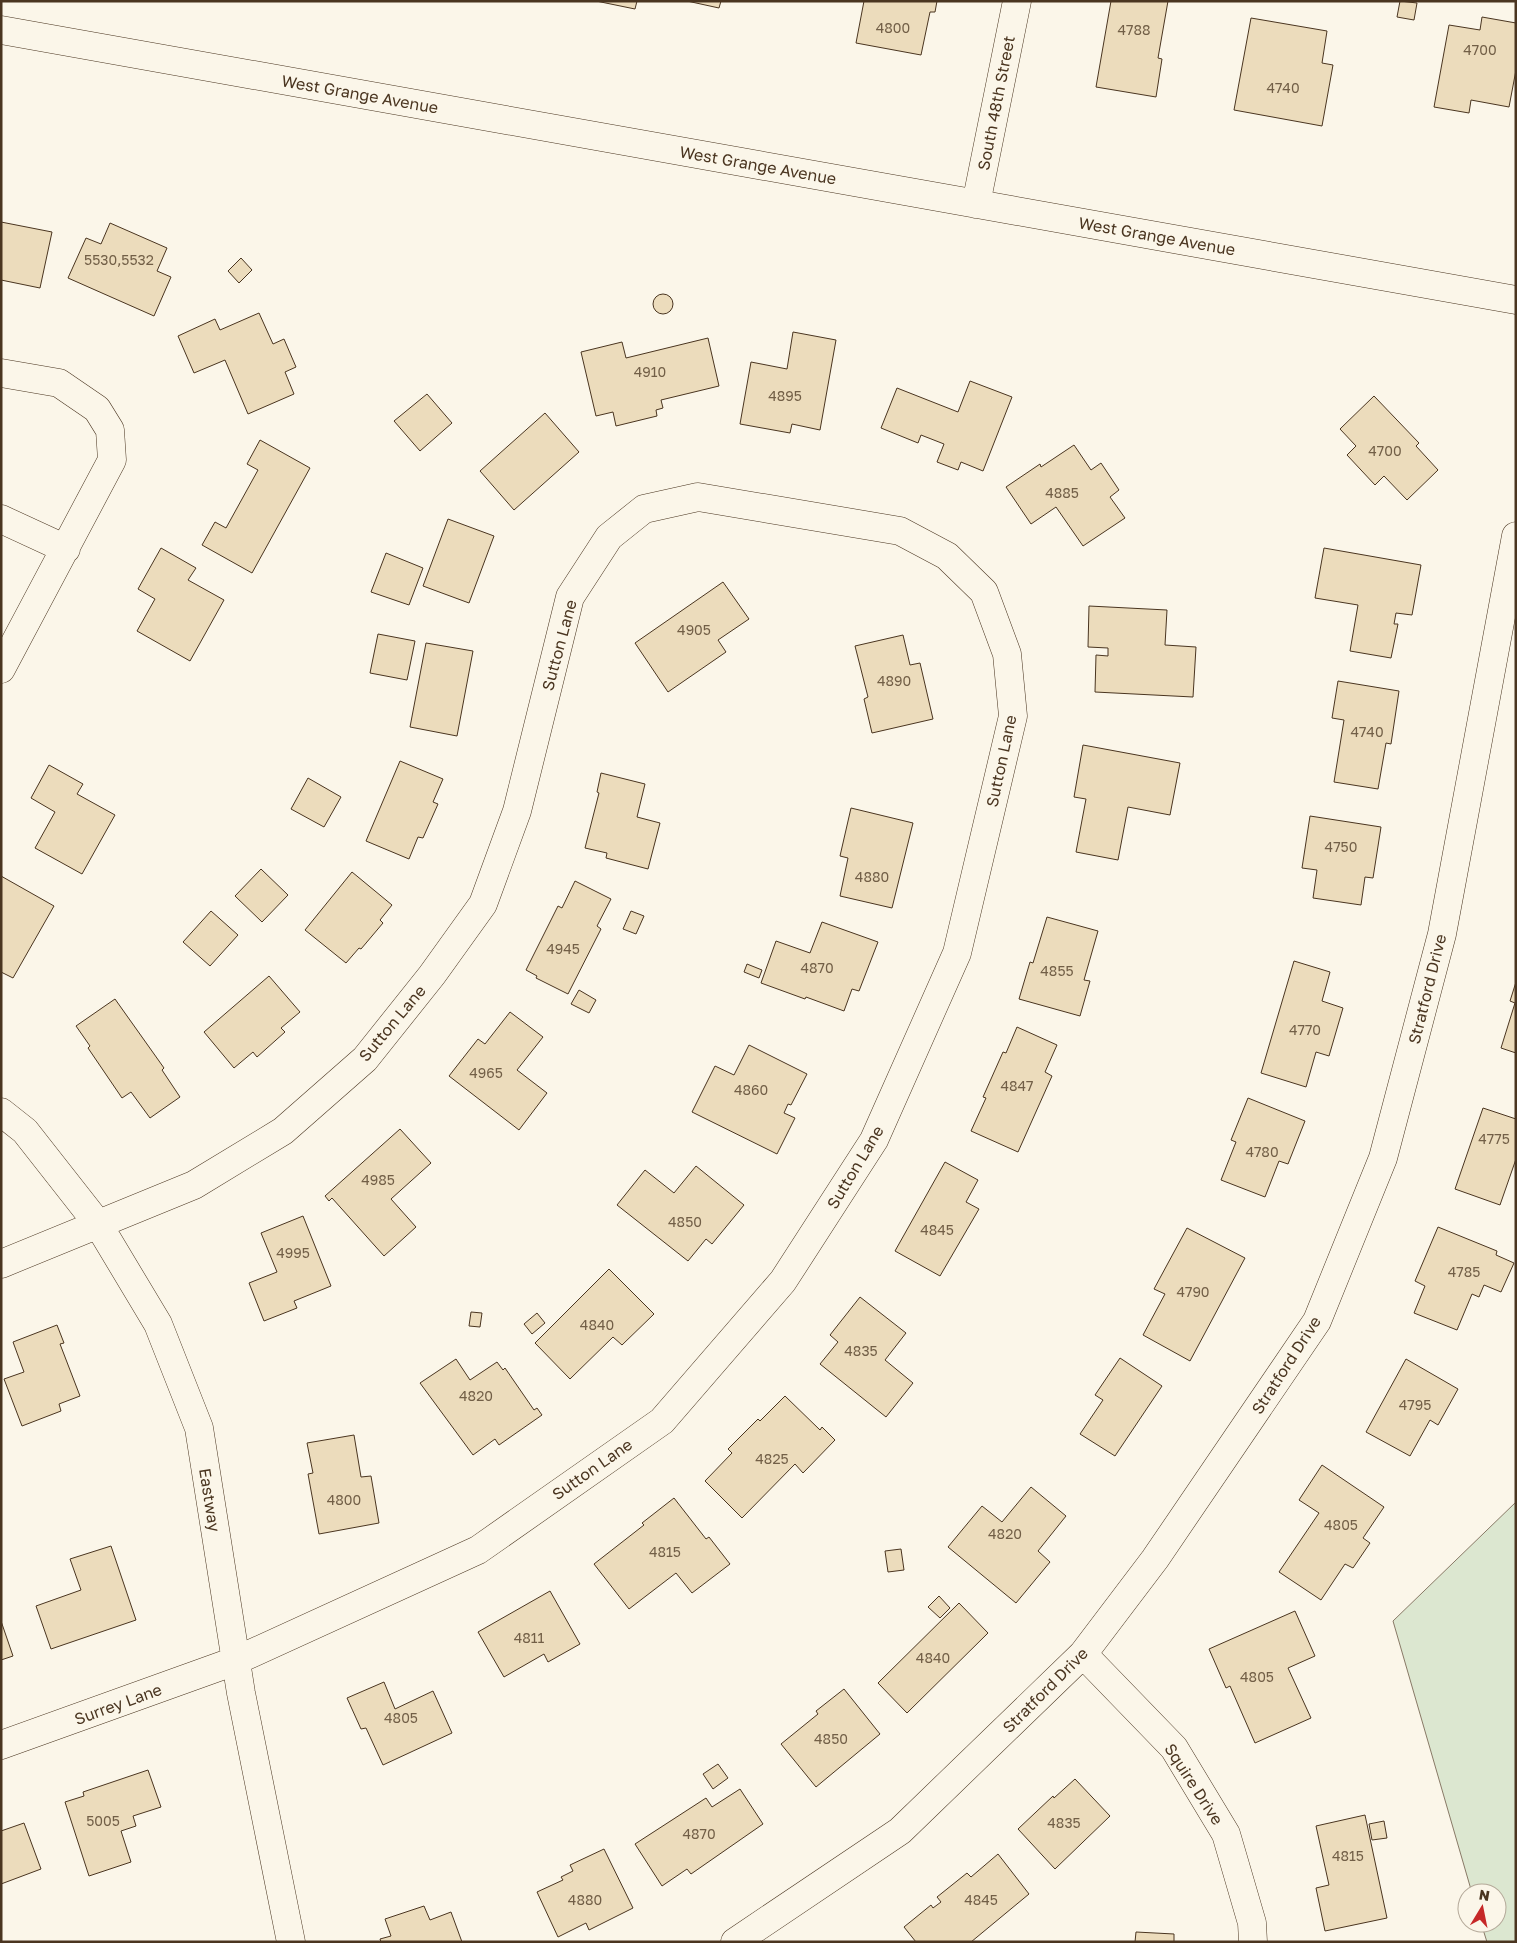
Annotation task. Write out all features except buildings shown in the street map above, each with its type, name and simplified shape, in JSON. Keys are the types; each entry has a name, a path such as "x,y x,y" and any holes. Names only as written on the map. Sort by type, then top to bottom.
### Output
{"street":[{"name":"South 48th Street","path":"976,204 1017,1"},
{"name":"West Grange Avenue","path":"1,30 1516,300"},
{"path":"1,373 59,383 97,409 110,430 112,460 1,669"},
{"name":"Sutton Lane","path":"1,1264 194,1186 283,1131 365,1059 432,976 483,904 517,811 570,597 609,536 644,509 698,497 900,531 947,556 984,592 1007,654 1013,716 958,953 874,1140 783,1282 662,1421 478,1550 236,1661"},
{"path":"1,519 66,549"},
{"name":"Stratford Drive","path":"734,1942 900,1831 1083,1654 1155,1559 1317,1321 1383,1158 1442,934 1516,536"},
{"name":"Eastway","path":"1,1112 25,1131 98,1224 158,1324 199,1428 236,1661 291,1942"},
{"name":"Squire Drive","path":"1083,1654 1174,1748 1226,1834 1252,1924 1253,1942"},
{"name":"Surrey Lane","path":"1,1745 236,1661"}],"green space":[{"path":"1516,1502 1516,1942 1487,1942 1484,1933 1507,1933 1507,1883 1469,1883 1393,1621"}]}
